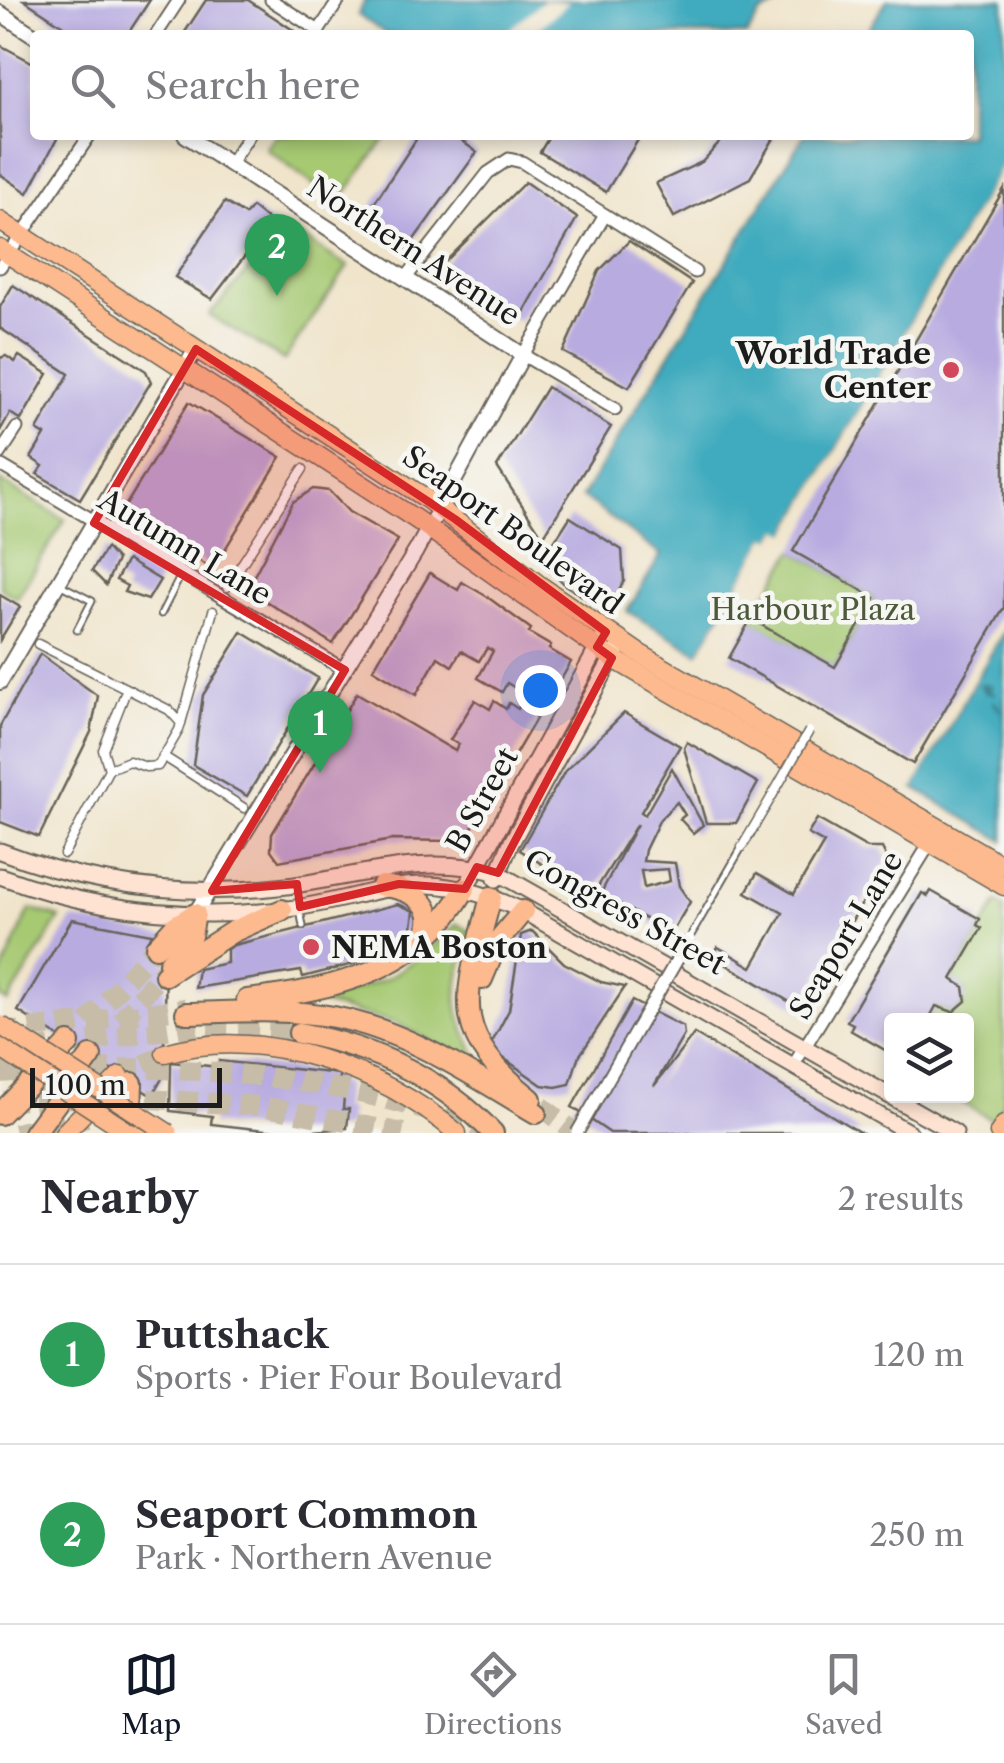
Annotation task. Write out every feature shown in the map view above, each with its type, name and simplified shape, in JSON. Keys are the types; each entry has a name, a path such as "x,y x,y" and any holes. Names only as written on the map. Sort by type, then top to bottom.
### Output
{"highway":[{"path":"382,886 407,891 425,903 431,922 421,943"},
{"path":"465,889 448,916 421,943 384,968 341,986 186,1011 290,1012 362,1024 428,1051 538,1110 496,1066 472,1031 466,1004 491,897"},
{"path":"195,914 191,936 165,972 234,932 291,908"},
{"path":"496,1066 480,1034 479,993 498,941 523,911"},
{"path":"156,947 176,926 195,914"},
{"path":"299,1034 348,1044 400,1064 448,1093 493,1133"},
{"path":"0,1114 69,1042"},
{"path":"34,1133 90,1056"},
{"path":"126,1080 131,1115 148,1133"}],"main road":[{"name":"Seaport Boulevard","path":"0,221 440,508 609,645"},
{"name":"Seaport Boulevard","path":"3,257 184,368 609,645 935,836 1004,886"},
{"name":"B Street","path":"465,889 609,645"},
{"name":"B Street","path":"491,897 498,873 609,645"},
{"name":"Seaport Boulevard","path":"935,836 1004,866"},
{"name":"Congress Street","path":"0,851 98,880 212,891 334,878 406,864 498,873 955,1133"},
{"name":"Congress Street","path":"0,876 103,904 195,914 291,908 382,886 428,884 465,889 523,911 910,1133"},
{"path":"291,908 302,892 334,878"},
{"path":"0,1026 168,1133"},
{"path":"164,1053 233,1046 320,1060 383,1083 458,1133"},
{"path":"0,1048 130,1133"},
{"path":"64,1133 126,1080"},
{"path":"1000,1133 1004,1125"}],"street":[{"path":"159,30 179,0"},
{"path":"271,0 313,30"},
{"path":"319,30 339,0"},
{"path":"0,13 30,33"},
{"path":"3,257 23,236 87,140"},
{"name":"Northern Avenue","path":"193,140 523,355 615,409"},
{"path":"230,164 246,140"},
{"path":"405,278 489,172 506,160 522,162 695,272"},
{"path":"195,914 429,528 523,355 606,216"},
{"path":"0,682 196,349"},
{"path":"0,454 16,428"},
{"name":"Autumn Lane","path":"0,465 345,670"},
{"path":"228,587 303,469"},
{"path":"64,854 109,769 129,760 146,767 158,766 180,723 213,611"},
{"path":"38,644 170,710 180,723"},
{"path":"109,769 103,750 126,691"},
{"path":"742,847 809,731"},
{"path":"164,756 244,808"},
{"name":"Seaport Lane","path":"793,1066 935,836"},
{"path":"577,1133 689,939"}],"lane":[{"path":"161,614 182,575"},
{"path":"58,583 92,600 78,630"},
{"path":"689,939 742,847"},
{"path":"291,908 303,926"}],"highlighted area":[{"path":"196,349 455,519 606,632 597,647 612,658 498,873 477,867 465,889 399,884 300,907 297,884 212,891 345,670 94,523"}],"green space":[{"path":"273,140 384,140 338,203 266,149"},
{"path":"287,228 348,266 284,360 209,315"},
{"path":"0,481 65,520 17,598 0,588"},
{"name":"Harbour Plaza","path":"793,551 875,598 835,667 751,620"},
{"path":"997,903 1004,907 1004,1103 994,1121 964,1103 974,1103 974,1013 932,1013 936,1006 951,1012 963,1006 965,989 952,979"},
{"path":"30,909 60,918 8,1002 0,997 0,977"},
{"path":"457,924 470,931 457,1002 465,1031 483,1068 396,1023 318,1003 388,978 425,953"}],"water":[{"path":"365,0 790,0 760,14 750,30 380,30 358,15"},
{"path":"887,0 1004,0 1004,162 787,534 779,530 773,540 767,537 699,653 627,611 661,555 582,497 801,140 974,140 974,30 868,30"},
{"path":"1004,631 1004,841 914,788"}],"pier":[{"path":"544,0 569,2 537,30 509,30"},
{"path":"1004,162 1004,172 792,537 769,543 704,655 697,657 767,536 773,539 779,529 788,533"},
{"path":"1004,626 914,788 909,785"}],"building":[{"path":"24,0 150,0 130,30 69,30"},
{"path":"206,0 248,0 293,30 186,30"},
{"path":"0,45 30,61 30,140 56,140 28,193 0,174"},
{"path":"416,140 460,140 477,152 407,249 363,220"},
{"path":"547,140 638,140 606,192 540,152"},
{"path":"722,140 773,140 750,178 674,217 656,183 702,162"},
{"path":"525,182 577,218 519,321 437,270"},
{"name":"World Trade Center","path":"1004,189 1004,608 913,764 729,658 751,619 835,667 875,598 793,551"},
{"path":"225,202 245,215 252,207 280,230 248,252 212,299 175,277"},
{"path":"629,241 692,283 629,387 563,352 599,271"},
{"path":"13,285 146,371 151,382 80,499 37,474 43,466 31,458 45,435 37,430 69,374 0,328 0,307"},
{"path":"6,356 15,362 19,356 48,374 21,420 10,413 0,431 0,358"},
{"path":"547,387 611,427 543,537 497,467"},
{"path":"189,402 281,457 213,569 121,513"},
{"path":"313,489 329,491 349,512 398,540 333,644 247,589 293,502"},
{"path":"570,517 622,550 624,581 610,606 604,602 601,608 565,585 546,564 550,559 545,556"},
{"path":"106,548 117,560 106,585 92,571"},
{"path":"127,560 160,580 148,600 124,592 127,586 116,580"},
{"path":"430,573 458,590 462,582 486,596 531,629 529,633 551,646 549,649 571,662 551,697 531,686 527,695 507,683 502,692 478,678 493,651 487,648 479,661 461,651 452,666 438,657 416,695 373,669"},
{"path":"0,595 20,607 0,640"},
{"path":"242,632 318,678 247,796 193,765 203,695"},
{"path":"40,654 98,696 91,732 39,837 0,822 0,726"},
{"path":"357,693 455,751 459,744 450,740 475,700 490,709 494,701 506,709 509,703 518,709 520,705 537,717 465,840 455,834 450,841 392,840 279,861 271,850 272,834"},
{"path":"624,713 680,746 641,812 645,815 672,768 703,825 693,833 680,819 685,815 677,802 660,819 645,850 643,861 675,863 679,886 690,902 671,934 601,893 637,824 592,896 520,850 565,771","holes":["668,869 670,881 644,888 641,871"]},
{"path":"687,742 758,783 736,823 706,823 684,748"},
{"path":"817,819 868,848 882,848 888,860 800,1008 712,956 718,947 752,967 783,913 746,892 757,873 794,894 824,843 808,834"},
{"path":"931,891 980,919 977,925 982,928 952,979 964,987 966,1001 953,1012 936,1006 932,1013 884,1013 884,1049 850,1030 853,1024 847,1021 922,893 928,896"},
{"name":"NEMA Boston","path":"398,904 414,911 412,927 353,964 303,977 301,971 195,988 198,969 227,963 227,949 234,945"},
{"path":"72,919 167,937 163,1077 152,1096 18,1011"},
{"path":"532,931 564,963 601,982 625,987 578,1058 570,1084 556,1087 542,1085 489,1048 509,1010 521,935"},
{"path":"632,1001 683,1027 684,1035 654,1086 694,1034 861,1133 610,1133 572,1107"},
{"path":"219,1061 340,1074 339,1084 345,1084 343,1109 349,1109 347,1128 291,1133 211,1124 212,1116 170,1111 171,1062 219,1067"}],"ferry route":[{"path":"980,684 1004,715"},
{"path":"982,684 1004,689"},
{"path":"986,688 1004,701"}],"tunnel":[{"path":"87,1023 156,947"},
{"path":"121,1021 165,969"},
{"path":"0,1033 186,1008"},
{"path":"0,1054 181,1028 299,1033"},
{"path":"120,1076 165,1053"},
{"path":"0,1073 123,1068 248,1075 370,1095 487,1133"},
{"path":"118,1097 261,1106 403,1133"},
{"path":"4,1101 74,1098"},
{"path":"541,1106 576,1133"},
{"path":"15,1133 87,1117"}],"place":[{"name":"Seaport Common","path":"277,296"},
{"name":"World Trade Center","path":"951,370"},
{"name":"Puttshack","path":"320,773"},
{"name":"NEMA Boston","path":"311,947"}]}
